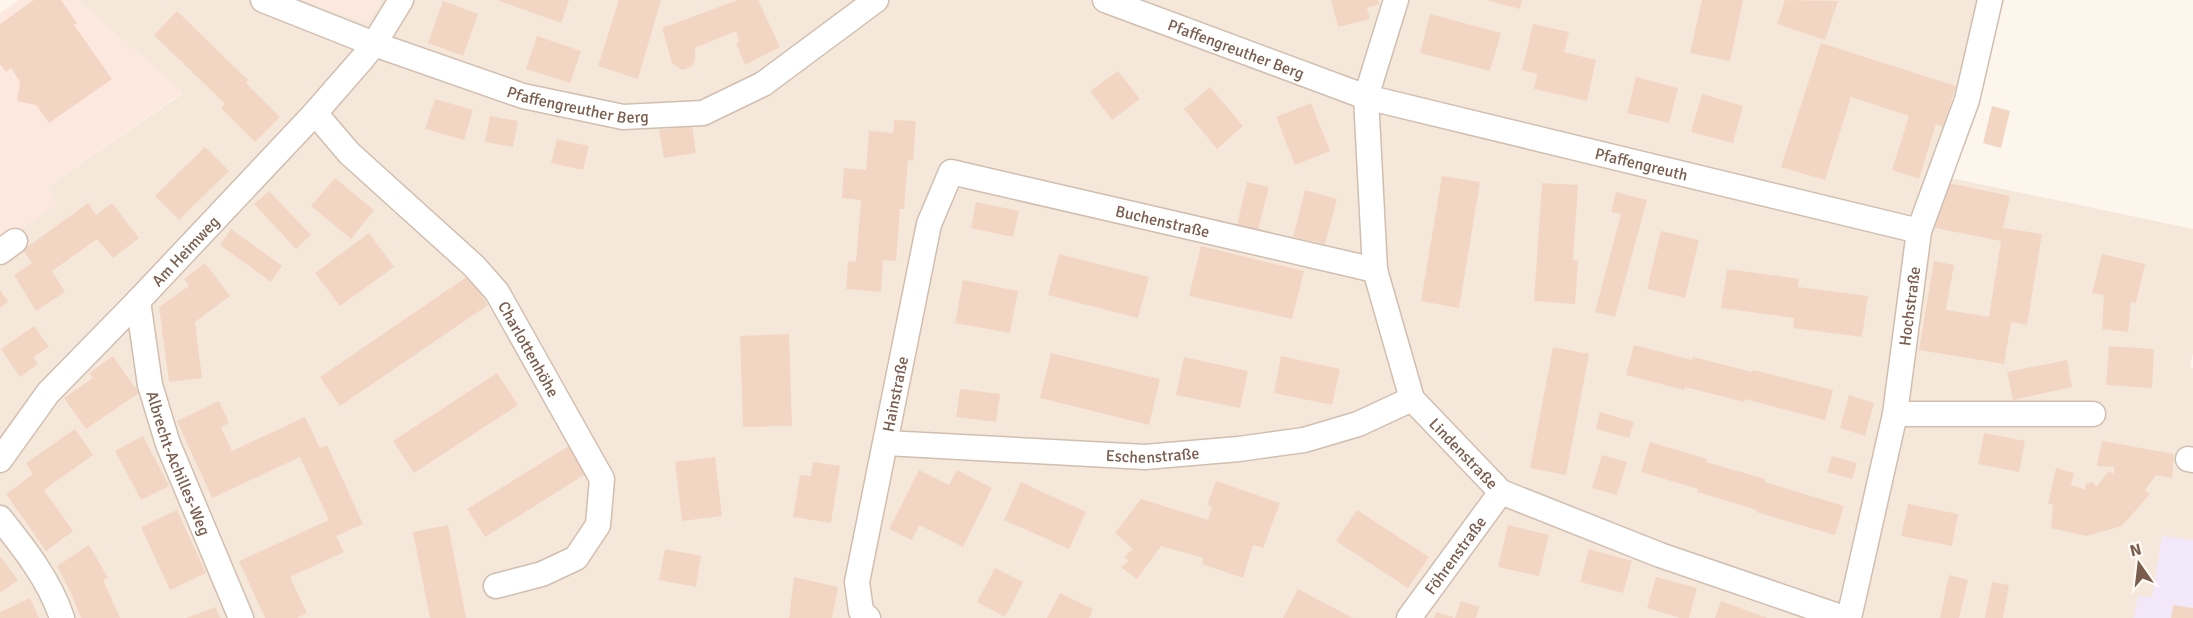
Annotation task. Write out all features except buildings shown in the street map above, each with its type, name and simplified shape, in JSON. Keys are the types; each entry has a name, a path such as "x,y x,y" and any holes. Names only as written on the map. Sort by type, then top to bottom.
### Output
{"street":[{"name":"Pfaffengreuther Berg","path":"263,0 374,44 535,98 623,117 703,114 763,84 876,0"},
{"name":"Am Heimweg","path":"0,460 48,393 315,113 374,44 401,0"},
{"name":"Pfaffengreuther Berg","path":"1105,0 1366,97"},
{"path":"1366,97 1396,0"},
{"name":"Hochstraße","path":"1849,618 1895,414 1919,231 1967,100 1990,0"},
{"name":"Pfaffengreuth","path":"1366,97 1919,231"},
{"name":"Lindenstraße","path":"1366,97 1375,270 1412,399 1501,492 1660,555 1844,618"},
{"name":"Charlottenhöhe","path":"315,113 349,153 474,266 497,292 602,479 598,525 576,558 542,574 495,586"},
{"name":"Buchenstraße","path":"951,172 1375,270"},
{"name":"Hainstraße","path":"868,618 861,611 857,582 929,224 951,172"},
{"name":"Albrecht-Achilles-Weg","path":"138,301 150,385 168,444 241,618"},
{"name":"Eschenstraße","path":"886,443 1144,457 1304,441 1358,424 1412,399"},
{"path":"1895,414 2093,414"},
{"name":"Föhrenstraße","path":"1408,618 1501,492"},
{"path":"0,518 23,546 57,603 62,618"}],"shaded area":[{"path":"19,0 77,0 183,92 47,187 57,204 0,244 0,13"},
{"path":"77,0 304,0 368,23 381,0 1997,0 1946,177 2193,229 2193,353 2190,367 2193,368 2193,618 0,618 0,244 47,187 183,93"},
{"path":"304,0 381,0 368,23"},
{"path":"2162,536 2193,540 2193,618 2134,618 2138,596 2152,597"}]}
